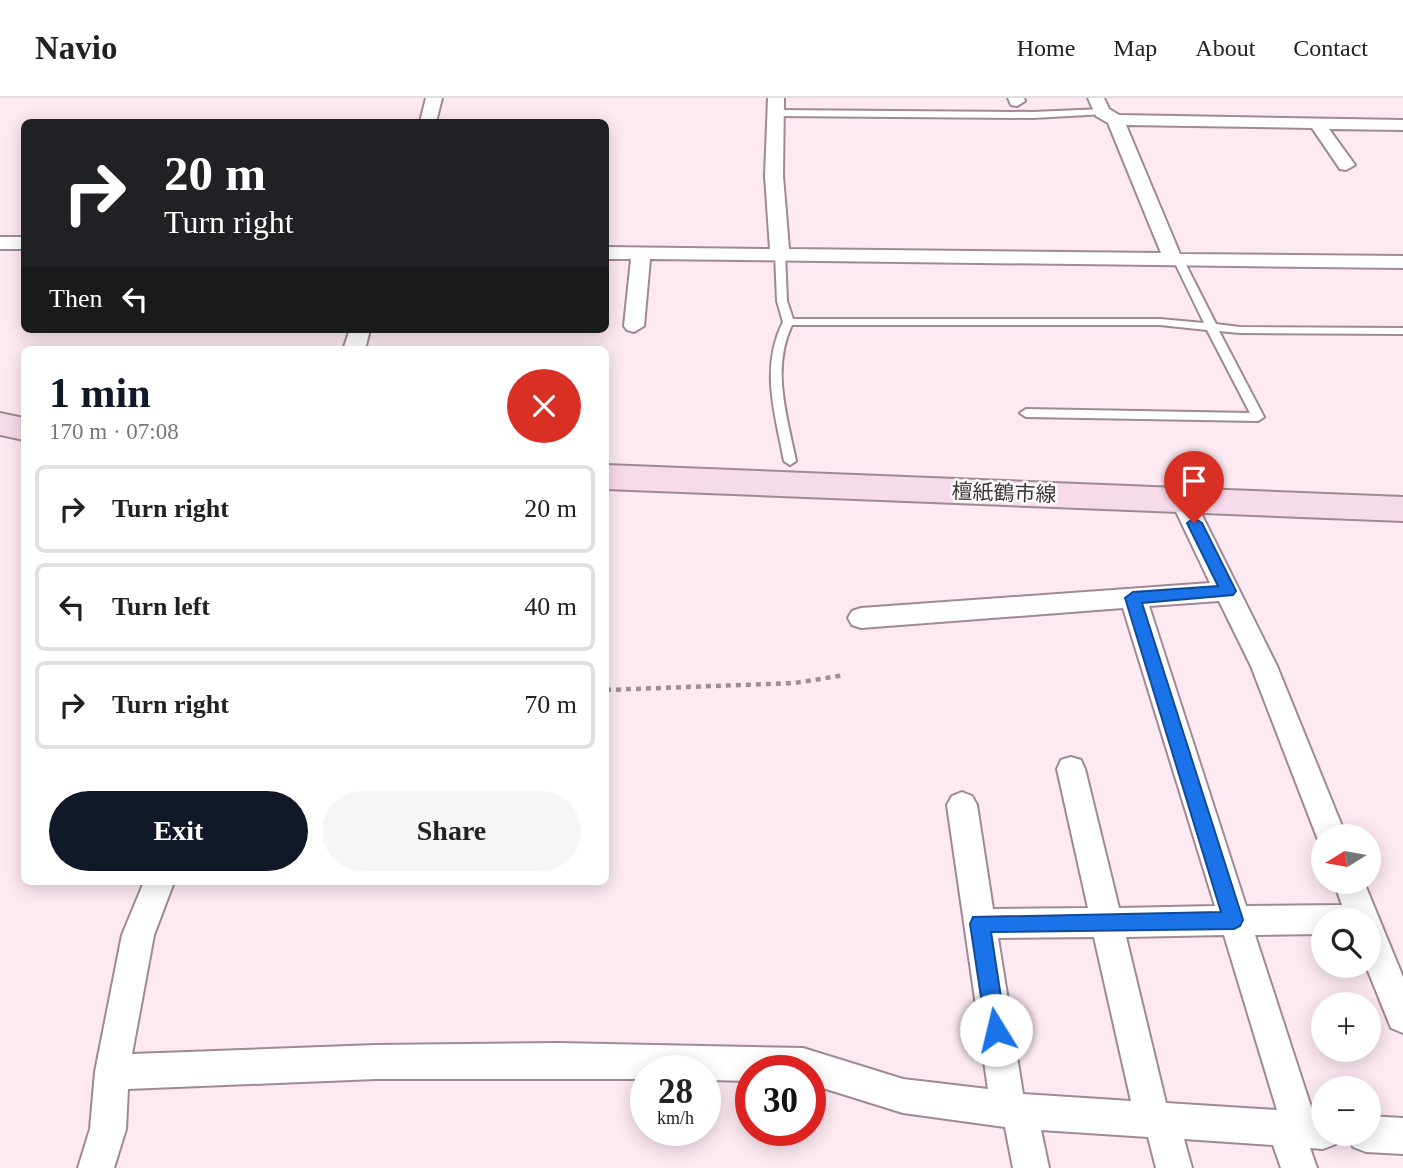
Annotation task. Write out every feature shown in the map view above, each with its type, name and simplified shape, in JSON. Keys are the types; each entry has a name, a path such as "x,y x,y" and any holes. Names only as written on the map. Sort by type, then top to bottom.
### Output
{"main road":[{"path":"0,397 21,401"},
{"path":"0,424 21,428"},
{"name":"檀紙鶴市線","path":"609,454 1403,484"},
{"name":"檀紙鶴市線","path":"609,477 1403,509"}],"street":[{"path":"429,119 434,98"},
{"path":"776,106 775,176 780,253"},
{"path":"1176,259 1104,110 1317,124 1403,125"},
{"path":"1317,124 1346,165"},
{"path":"0,243 21,243"},
{"path":"609,253 1403,262"},
{"path":"634,326 640,254"},
{"path":"1183,501 1264,666 1326,824"},
{"path":"861,618 1228,591"},
{"path":"1133,598 1303,1130 1299,1168"},
{"path":"1071,769 1157,1120 1174,1168"},
{"path":"962,805 980,924 1014,1110 1031,1168"},
{"path":"96,1168 108,1129 112,1072 138,935 158,885"},
{"path":"980,924 1234,920 1311,922"},
{"path":"1381,963 1403,1017"},
{"path":"112,1072 376,1062 558,1060 803,1065 903,1096 1014,1110 1303,1130"},
{"path":"1381,1135 1403,1136"}],"lane":[{"path":"776,106 1033,115 1104,110"},
{"path":"780,253 782,301 788,322 778,339 774,371 790,461"},
{"path":"1026,413 1258,417 1238,385 1215,328 1176,259"},
{"path":"788,322 1160,322 1215,328 1403,331"}],"path":[{"path":"609,690 795,683 845,675"}],"route":[{"path":"996,1030 980,924 1234,920 1133,598 1228,591 1194,523"}]}
